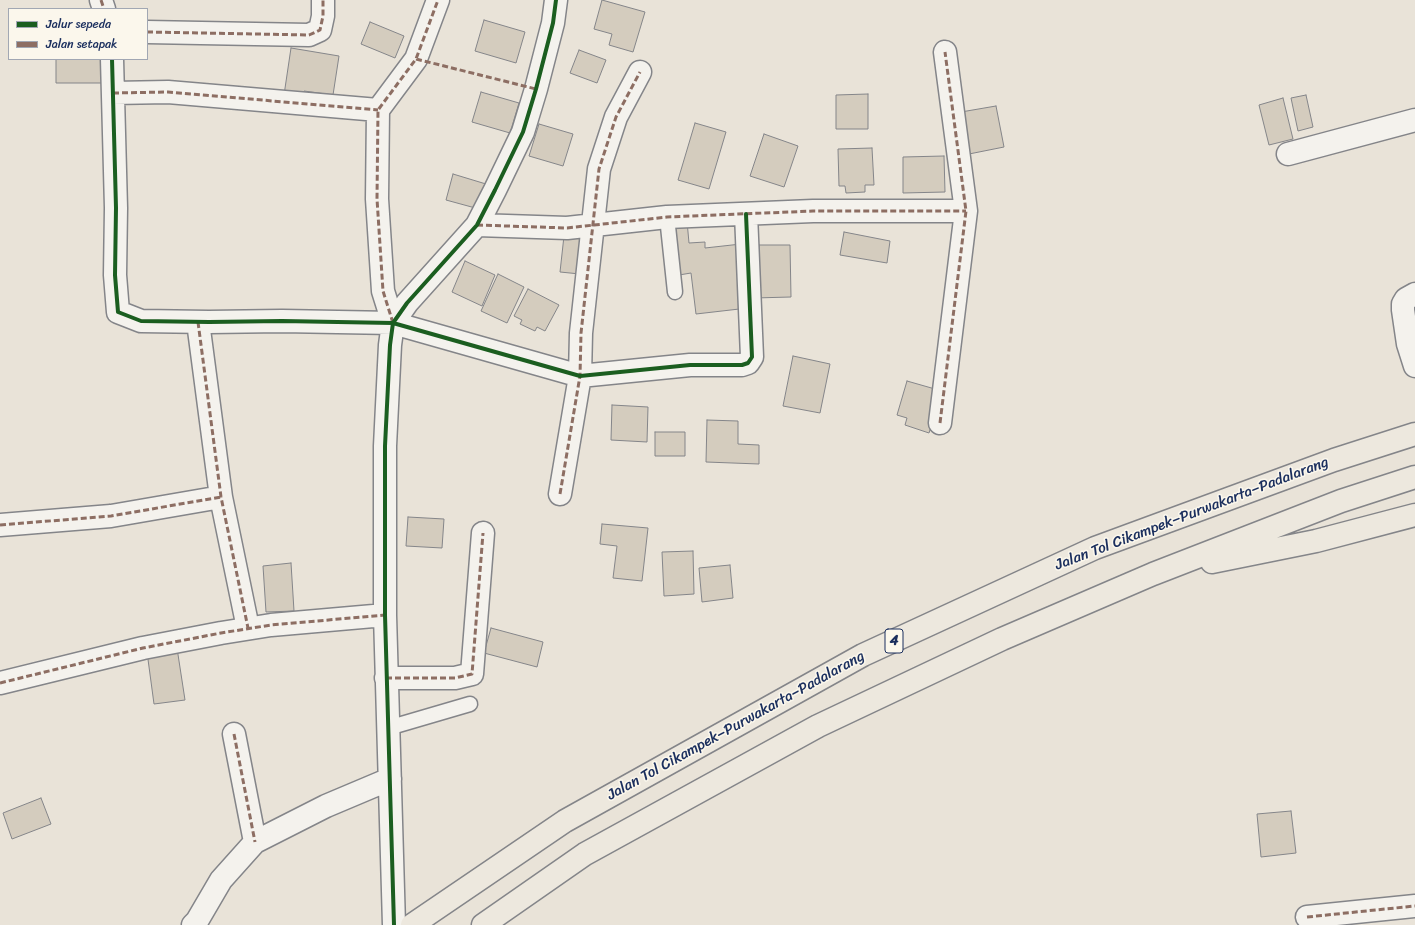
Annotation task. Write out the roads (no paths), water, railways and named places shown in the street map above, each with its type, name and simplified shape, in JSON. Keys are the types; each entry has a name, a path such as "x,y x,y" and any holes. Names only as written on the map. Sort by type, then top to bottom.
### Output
{"highway":[{"name":"Jalan Tol Cikampek–Purwakarta–Padalarang","path":"412,925 564,821 863,655 1095,548 1334,460 1415,434"},
{"path":"483,925 585,854 818,726 1002,638 1153,574 1341,500 1415,477"},
{"path":"1153,574 1316,541 1415,515"}],"street":[{"path":"148,32 310,35 320,30 323,0"},
{"path":"394,925 385,615 385,446 390,345 393,323 383,291 377,199 378,110 416,59 438,0"},
{"path":"393,323 407,303 477,225 523,132 549,37 556,0"},
{"path":"940,423 966,211 945,52"},
{"path":"112,60 116,208 115,275 118,312 141,321 393,323 580,376 690,365 742,365 752,357 746,214"},
{"path":"560,494 580,376 581,333 599,169 616,116 640,72"},
{"path":"112,93 168,92 378,110"},
{"path":"1288,154 1415,120"},
{"path":"477,225 567,228 667,216 813,211 966,211"},
{"path":"1415,294 1406,299 1403,304 1408,344 1415,366"},
{"path":"198,322 221,497 248,628"},
{"path":"0,525 111,516 221,497"},
{"path":"386,678 455,678 472,674 483,533"},
{"path":"0,683 143,648 248,628 385,615"},
{"path":"234,734 256,842"},
{"path":"193,925 198,921 221,880 256,842 326,806 390,779"},
{"path":"1307,916 1415,906"}],"lane":[{"path":"667,216 675,292"},
{"path":"388,728 470,704"}]}
